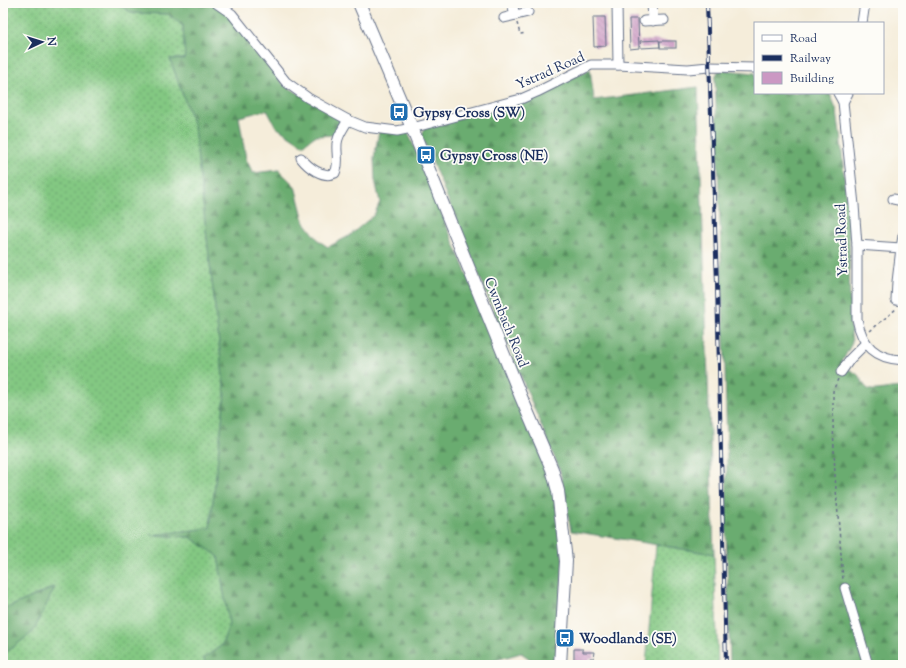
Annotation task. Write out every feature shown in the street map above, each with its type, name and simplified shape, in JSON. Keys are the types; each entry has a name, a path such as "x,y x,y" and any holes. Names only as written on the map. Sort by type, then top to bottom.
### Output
{"main road":[{"name":"Cwmbach Road","path":"359,3 552,469 558,491 566,561 560,665"}],"street":[{"name":"Ystrad Road","path":"216,3 232,14 286,82 308,98 348,120 365,127 380,130 397,131 412,128 521,99 591,65 618,64 688,69 709,67 754,68"},
{"path":"512,3 515,15"},
{"path":"617,3 618,64"},
{"path":"652,3 649,21 664,20"},
{"path":"862,22 865,3"},
{"path":"504,18 528,12"},
{"name":"Ystrad Road","path":"839,94 843,102 858,245 856,319 864,341"},
{"path":"843,102 847,94"},
{"path":"301,158 312,169 328,175 335,173 338,164 338,139 348,120"},
{"path":"893,199 903,200"},
{"path":"898,303 897,282 903,236"},
{"path":"858,245 901,248"},
{"path":"841,372 864,341 872,350 881,356 891,360 903,360"},
{"path":"845,588 868,665"}],"path":[{"path":"515,15 520,34 526,33"},
{"path":"864,341 898,303"},
{"path":"841,372 833,391 832,423 836,498 842,573 845,588"}],"green space":[{"path":"3,3 118,3 132,13 168,14 183,26 185,59 170,59 194,126 225,394 210,528 154,535 190,537 218,555 229,624 222,645 204,658 205,665 3,665 3,655 33,632 54,587 7,608 3,604"},
{"path":"118,3 215,3 232,15 284,85 345,120 338,135 315,136 303,145 276,127 267,110 239,117 246,159 253,173 279,170 295,186 304,221 319,241 328,247 349,236 374,215 380,202 375,180 374,158 379,131 408,132 548,471 554,490 563,560 557,665 531,665 530,659 521,653 479,665 205,665 204,658 222,645 229,624 218,556 190,537 151,535 210,528 225,394 194,126 170,59 185,59 183,26 168,14 132,13"},
{"path":"590,69 594,100 698,87 714,554 571,531 560,471 422,137 424,129 522,100"},
{"path":"724,70 754,73 754,94 830,94 837,111 849,225 850,318 852,343 842,362 843,366 859,376 868,389 903,388 903,663 893,665 730,665 726,529 727,450 725,368 715,78 718,71"},
{"path":"656,545 714,554 718,665 646,665"},
{"path":"55,587 33,632 3,655 3,604 7,608"}],"building":[{"path":"593,17 605,17 606,46 594,47"},
{"path":"629,19 638,19 639,48 630,49"},
{"path":"659,40 660,47 641,48 640,41"},
{"path":"660,41 676,41 676,48 660,48"},
{"path":"574,649 583,649 583,652 595,652 594,658 590,658 590,662 574,663"}],"railway":[{"path":"707,3 717,283 726,665"}],"place":[{"name":"Gypsy Cross (SW)","path":"399,112"},
{"name":"Gypsy Cross (NE)","path":"426,155"},
{"name":"Woodlands (SE)","path":"565,638"}]}
